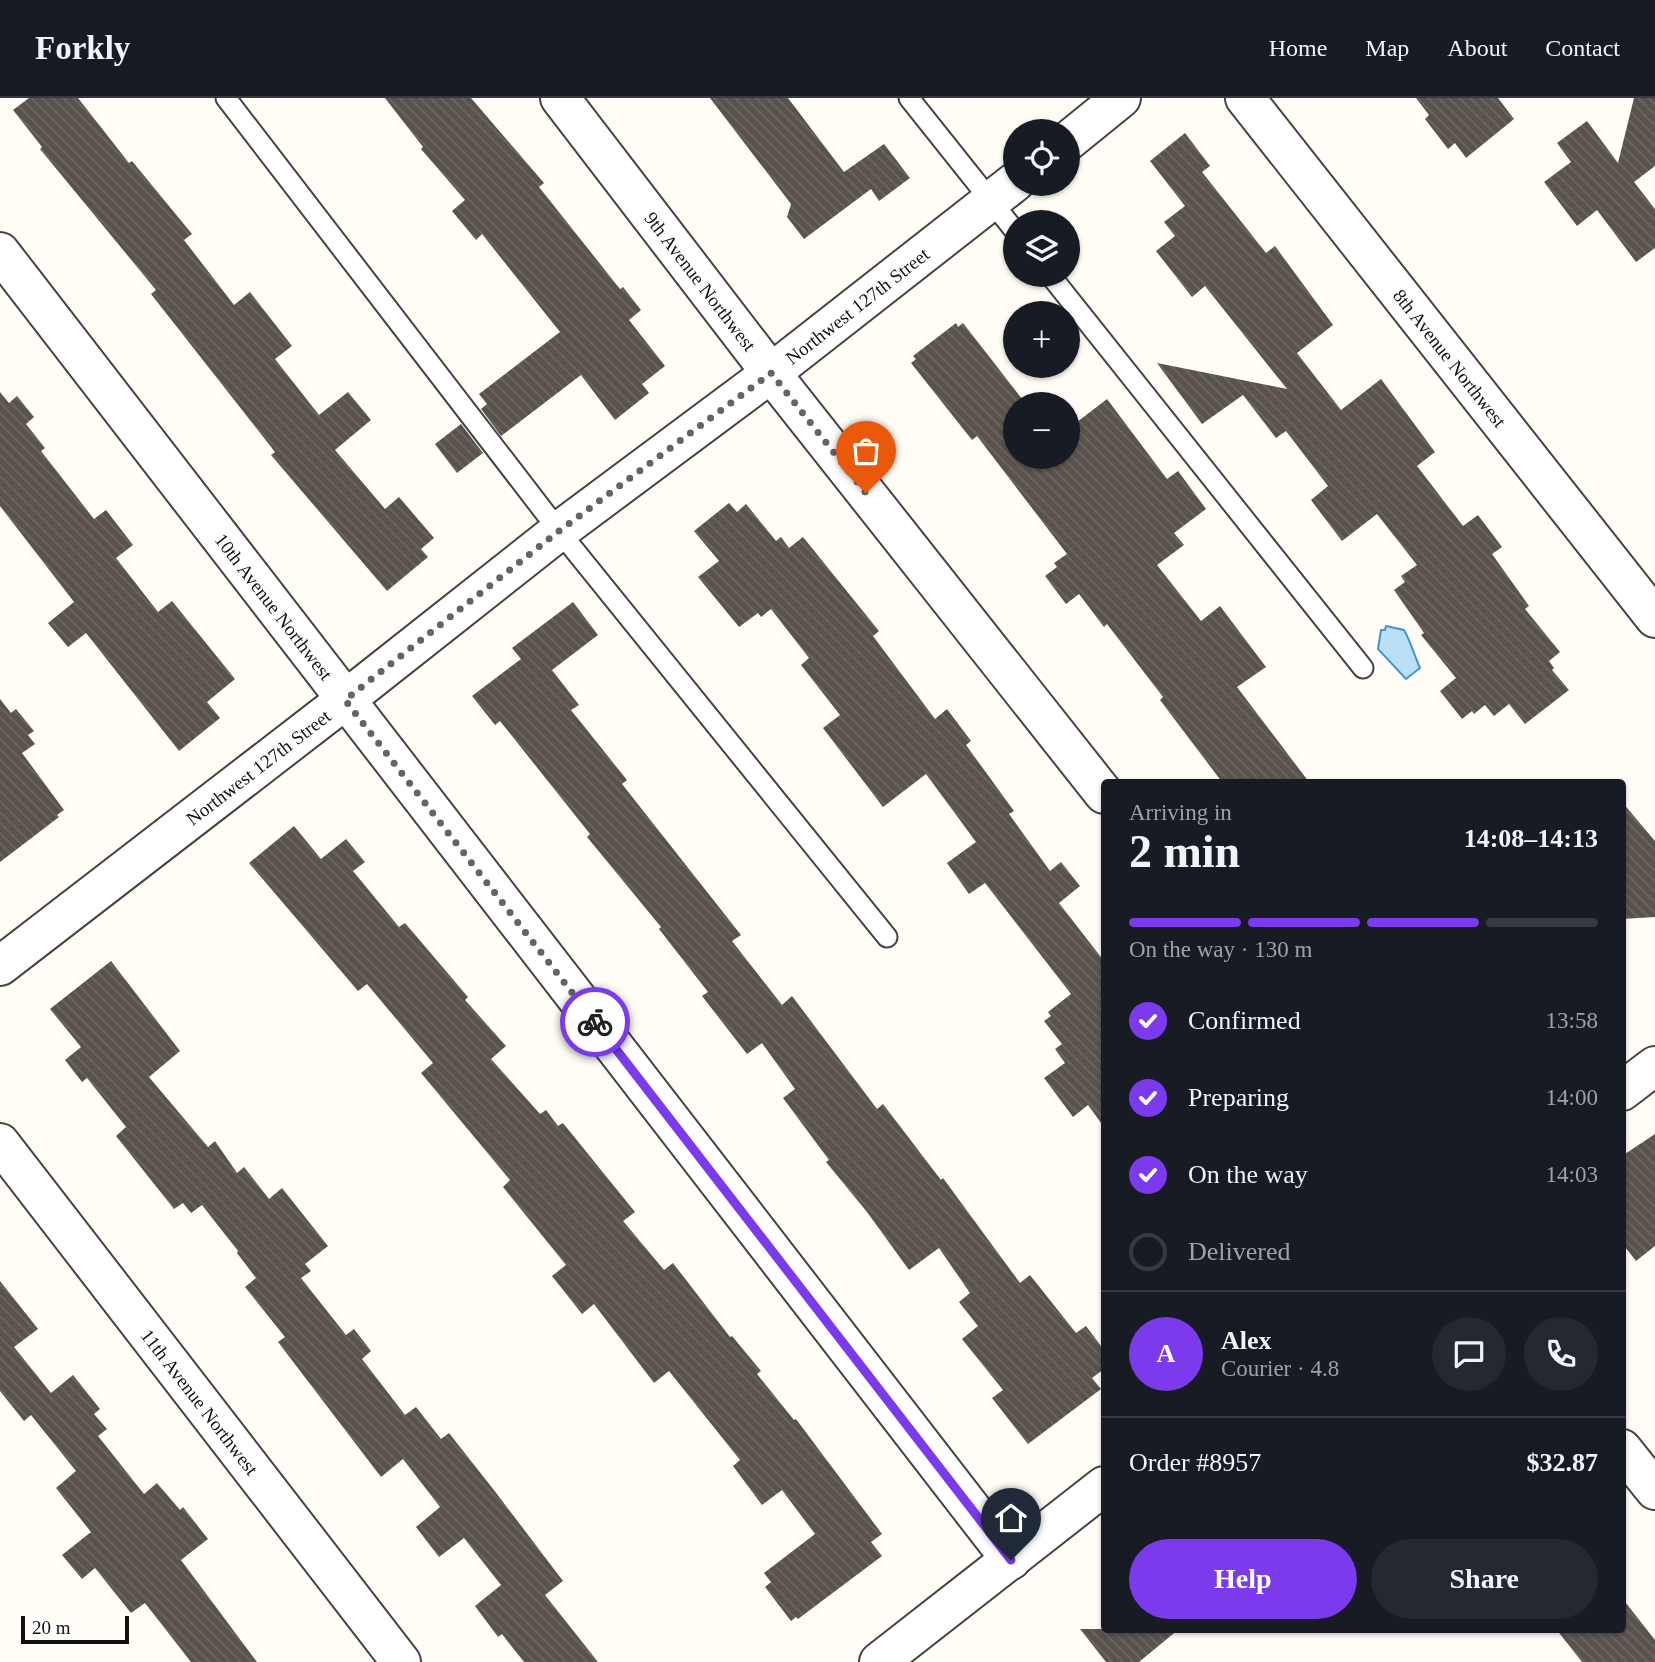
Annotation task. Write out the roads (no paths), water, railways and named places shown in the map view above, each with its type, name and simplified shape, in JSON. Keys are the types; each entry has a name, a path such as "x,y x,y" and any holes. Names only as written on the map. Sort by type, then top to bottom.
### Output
{"street":[{"name":"9th Avenue Northwest","path":"560,98 771,373 1101,790"},
{"path":"1080,131 1121,98"},
{"name":"8th Avenue Northwest","path":"1245,98 1655,618"},
{"name":"Northwest 127th Street","path":"0,966 559,531 771,373 1003,192"},
{"name":"10th Avenue Northwest","path":"0,252 1011,1560"},
{"path":"1626,1088 1655,1066"},
{"name":"11th Avenue Northwest","path":"0,1143 401,1662"},
{"path":"1626,1453 1655,1490"},
{"path":"879,1662 1101,1488"}],"lane":[{"path":"226,98 559,531 887,937"},
{"path":"909,98 1003,192"},
{"path":"1060,287 1363,668"}],"water":[{"path":"1386,626 1404,630 1420,668 1406,679 1378,649 1381,630 1385,630"}]}
